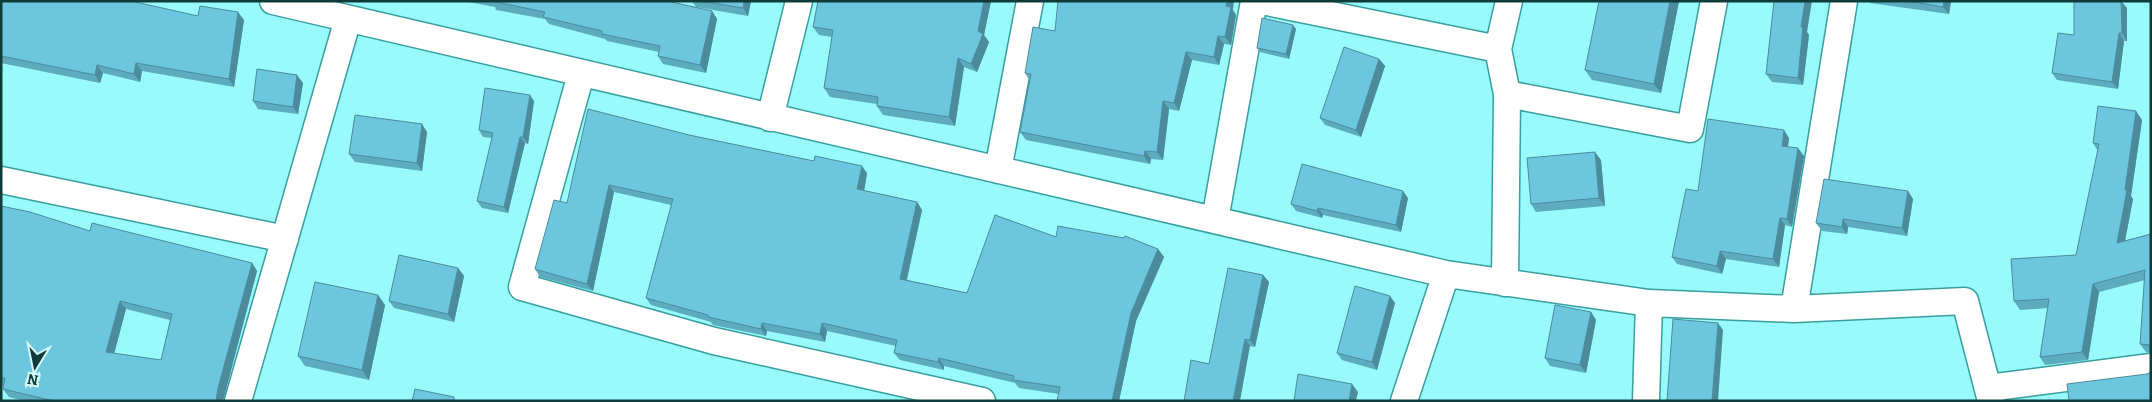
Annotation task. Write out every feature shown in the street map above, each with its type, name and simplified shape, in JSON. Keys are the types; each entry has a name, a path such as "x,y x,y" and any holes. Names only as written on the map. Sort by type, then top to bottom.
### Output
{"street":[{"path":"273,1 1446,274 1648,303 1794,309 1964,300 1990,394 2151,367"},
{"path":"770,118 798,1"},
{"path":"998,170 1030,1"},
{"path":"1215,220 1254,1"},
{"path":"1262,1 1312,6 1498,49"},
{"path":"1505,283 1507,94 1498,49 1509,1"},
{"path":"1507,94 1690,129 1714,1"},
{"path":"1794,309 1844,1"},
{"path":"238,401 348,19"},
{"path":"581,74 522,287 714,341 982,401"},
{"path":"1,180 285,239"},
{"path":"1404,401 1446,274"},
{"path":"1646,401 1648,303"}],"building":[{"path":"1,1 131,1 198,16 200,6 238,12 229,79 136,63 134,74 97,65 95,75 1,56"},
{"path":"491,1 667,1 712,11 700,65 658,56 660,46 602,34 602,31 543,17 545,12"},
{"path":"701,1 744,1 743,8"},
{"path":"818,1 984,1 978,31 983,34 971,64 958,58 949,117 877,106 878,97 824,88 833,30 813,27"},
{"path":"1058,1 1227,1 1226,6 1231,7 1225,37 1218,36 1214,57 1186,52 1174,103 1163,101 1157,152 1145,151 1144,156 1020,132 1031,74 1025,73 1033,27 1055,31"},
{"path":"1599,1 1670,1 1654,84 1585,70"},
{"path":"1774,1 1805,1 1801,27 1803,27 1798,78 1766,74"},
{"path":"1908,1 1944,1 1943,7"},
{"path":"2074,1 2121,1 2122,33 2119,33 2112,82 2052,73 2058,33 2074,35"},
{"path":"1262,18 1293,25 1286,54 1257,48"},
{"path":"1344,47 1379,59 1356,130 1320,118"},
{"path":"257,69 297,75 293,107 253,101"},
{"path":"485,88 530,95 523,137 520,137 504,207 477,201 493,133 479,130"},
{"path":"2098,106 2136,111 2125,190 2127,190 2117,243 2151,234 2151,345 2140,344 2145,270 2093,284 2082,352 2040,357 2049,299 2014,301 2011,259 2076,255 2099,144 2093,143"},
{"path":"588,109 689,135 814,161 815,156 862,166 857,189 917,202 900,279 967,293 995,215 1056,237 1058,226 1124,238 1125,236 1158,249 1131,313 1112,401 1057,401 1060,387 1013,380 1014,376 939,358 938,362 894,353 897,340 822,323 820,334 762,323 761,329 708,317 708,315 646,298 673,199 609,185 587,284 535,269 554,200 567,203"},
{"path":"355,115 422,124 417,163 349,154"},
{"path":"1708,119 1784,130 1782,146 1798,148 1787,219 1780,218 1773,259 1720,251 1717,266 1672,257 1686,189 1698,191"},
{"path":"1595,152 1599,198 1531,204 1527,158"},
{"path":"1302,164 1403,191 1396,225 1318,208 1317,211 1291,204"},
{"path":"1824,179 1908,191 1902,228 1843,219 1842,227 1816,223"},
{"path":"1,206 30,212 90,231 92,223 252,263 216,401 54,401 3,389 5,378 1,378","holes":["120,301 172,314 161,360 106,352"]},
{"path":"399,255 458,268 448,314 389,301"},
{"path":"1228,268 1263,275 1250,340 1245,339 1233,401 1184,401 1191,360 1209,364"},
{"path":"315,282 378,295 362,370 298,356"},
{"path":"1355,286 1390,296 1372,362 1337,353"},
{"path":"1555,305 1591,312 1580,365 1545,358"},
{"path":"1673,319 1718,323 1712,401 1667,401"},
{"path":"2151,372 2151,401 2069,401 2067,384"},
{"path":"1298,374 1352,384 1349,401 1294,401"},
{"path":"415,389 454,397 454,401 412,401"}]}
